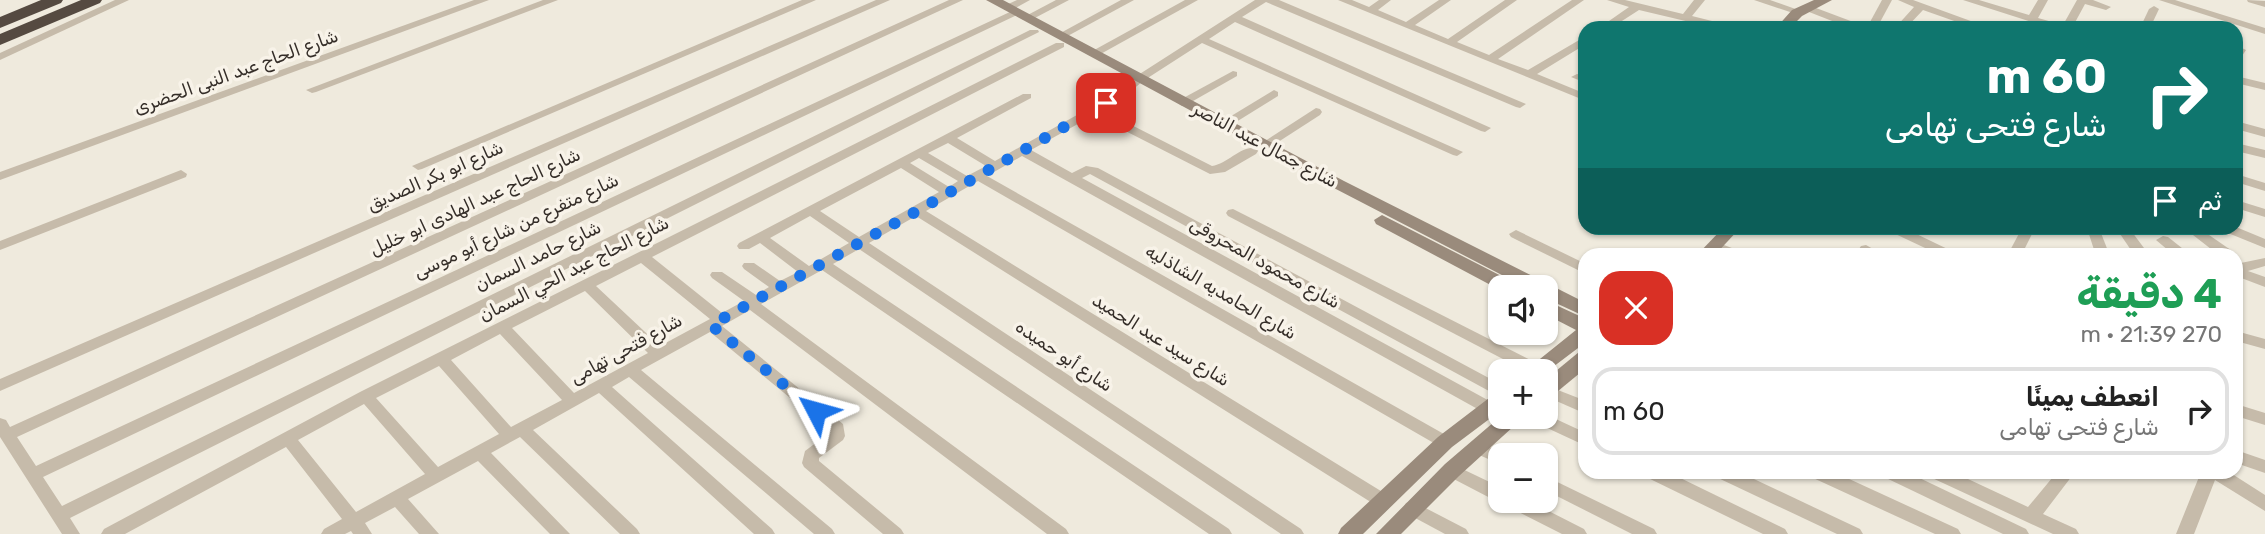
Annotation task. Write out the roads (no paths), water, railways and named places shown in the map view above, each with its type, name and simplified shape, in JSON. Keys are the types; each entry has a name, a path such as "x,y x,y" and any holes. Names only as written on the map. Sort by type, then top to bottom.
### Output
{"highway":[{"path":"0,23 55,0"},
{"path":"0,40 94,0"}],"street":[{"path":"0,57 124,0"},
{"name":"شارع الحاج عبد النبى الحضرى","path":"0,176 485,0"},
{"path":"312,90 553,0"},
{"path":"418,166 811,0"},
{"name":"شارع ابو بكر الصديق","path":"0,385 885,0"},
{"name":"شارع الحاج عبد الهادى ابو خليل","path":"3,429 958,0"},
{"name":"شارع جمال عبد الناصر","path":"976,0 1019,15"},
{"name":"شارع جمال عبد الناصر","path":"993,0 1060,41 1332,187 1488,275"},
{"path":"1019,15 1064,0"},
{"name":"شارع الحاج عبد الحي السمان","path":"110,534 287,437 1060,41 1129,0"},
{"path":"1093,54 1193,0"},
{"name":"شارع فتحى تهامى","path":"330,534 358,528 396,497 950,193 1093,110 1262,0"},
{"path":"1270,0 1520,104"},
{"path":"1343,0 1578,94"},
{"path":"1370,11 1386,0"},
{"path":"1407,26 1446,0"},
{"path":"1449,43 1512,0"},
{"path":"1490,59 1579,0"},
{"path":"1614,0 1701,21"},
{"path":"1686,17 1700,0"},
{"path":"1759,0 1813,4 1846,21"},
{"path":"1876,21 1888,0"},
{"path":"1903,0 1956,21"},
{"path":"2032,19 2043,0"},
{"path":"2071,21 2082,0 2106,7"},
{"path":"2164,0 2232,21"},
{"path":"2252,0 2265,4"},
{"path":"1973,1 2038,21"},
{"path":"1792,21 1813,4"},
{"path":"1615,21 1638,6"},
{"path":"1907,21 1922,6"},
{"path":"2148,21 2154,9"},
{"name":"شارع متفرع من شارع أبو موسى","path":"33,475 1019,15"},
{"name":"شارع حامد السمان","path":"59,515 1019,15"},
{"path":"1234,18 1485,128"},
{"path":"2243,24 2265,31"},
{"path":"1201,39 1457,152"},
{"name":"شارع جمال عبد الناصر","path":"1060,41 1093,54 1135,82 1224,124 1258,148"},
{"path":"1528,75 1578,44"},
{"path":"1182,102 1233,74"},
{"path":"2243,81 2265,88"},
{"path":"1224,124 1274,94"},
{"path":"744,246 1027,96"},
{"path":"1093,110 1210,170 1221,169 1316,112"},
{"path":"2243,127 2265,133"},
{"path":"948,138 995,166"},
{"path":"2243,149 2265,154"},
{"name":"شارع محمود المحروقى","path":"1023,151 1488,396"},
{"name":"شارع الحامديه الشاذليه","path":"919,153 973,179 1446,442"},
{"path":"901,163 950,193"},
{"path":"0,246 181,174"},
{"path":"2243,180 2265,187"},
{"name":"شارع جمال عبد الناصر","path":"1332,187 1514,275"},
{"path":"2243,206 2265,214"},
{"name":"شارع أبو حميده","path":"811,211 1295,534"},
{"name":"شارع سيد عبد الحميد","path":"917,211 1384,501"},
{"path":"1233,214 1515,359"},
{"path":"1516,234 1578,266"},
{"path":"2243,234 2265,244"},
{"path":"1713,248 1725,235"},
{"path":"1909,235 1938,248"},
{"path":"2201,235 2219,248"},
{"path":"760,237 808,272"},
{"path":"2164,240 2174,248"},
{"path":"641,255 837,428 837,436 811,455 810,463 895,534"},
{"path":"2243,266 2265,262"},
{"path":"823,264 1223,534"},
{"path":"749,266 780,288"},
{"path":"2243,269 2265,282"},
{"path":"717,275 1060,534"},
{"path":"586,284 658,354"},
{"path":"1558,297 1578,307"},
{"path":"1558,314 1578,325"},
{"path":"502,327 572,401"},
{"path":"1550,359 1578,336"},
{"path":"2243,338 2265,344"},
{"path":"441,358 515,431 631,534"},
{"path":"1558,382 1578,366"},
{"path":"629,369 826,534"},
{"path":"600,385 766,534"},
{"path":"1558,396 1578,405"},
{"path":"366,397 435,475"},
{"path":"1349,534 1446,442 1488,407"},
{"path":"2243,412 2265,419"},
{"path":"1558,427 1578,436"},
{"path":"3,429 71,534"},
{"path":"1387,534 1452,470 1500,429"},
{"path":"287,437 358,528"},
{"path":"1478,448 1488,453"},
{"path":"478,451 561,534"},
{"path":"2243,459 2265,467"},
{"path":"1452,470 1488,489"},
{"path":"1666,479 1779,534"},
{"path":"1737,479 1854,534"},
{"path":"1832,479 1952,534"},
{"path":"1905,479 2020,534"},
{"path":"1951,479 2070,534"},
{"path":"2031,516 2061,479"},
{"path":"2185,534 2209,479"},
{"path":"2224,479 2265,504"},
{"path":"1558,489 1648,534"},
{"path":"396,497 430,534"},
{"path":"1412,508 1461,534"},
{"path":"1537,513 1578,534"}]}
